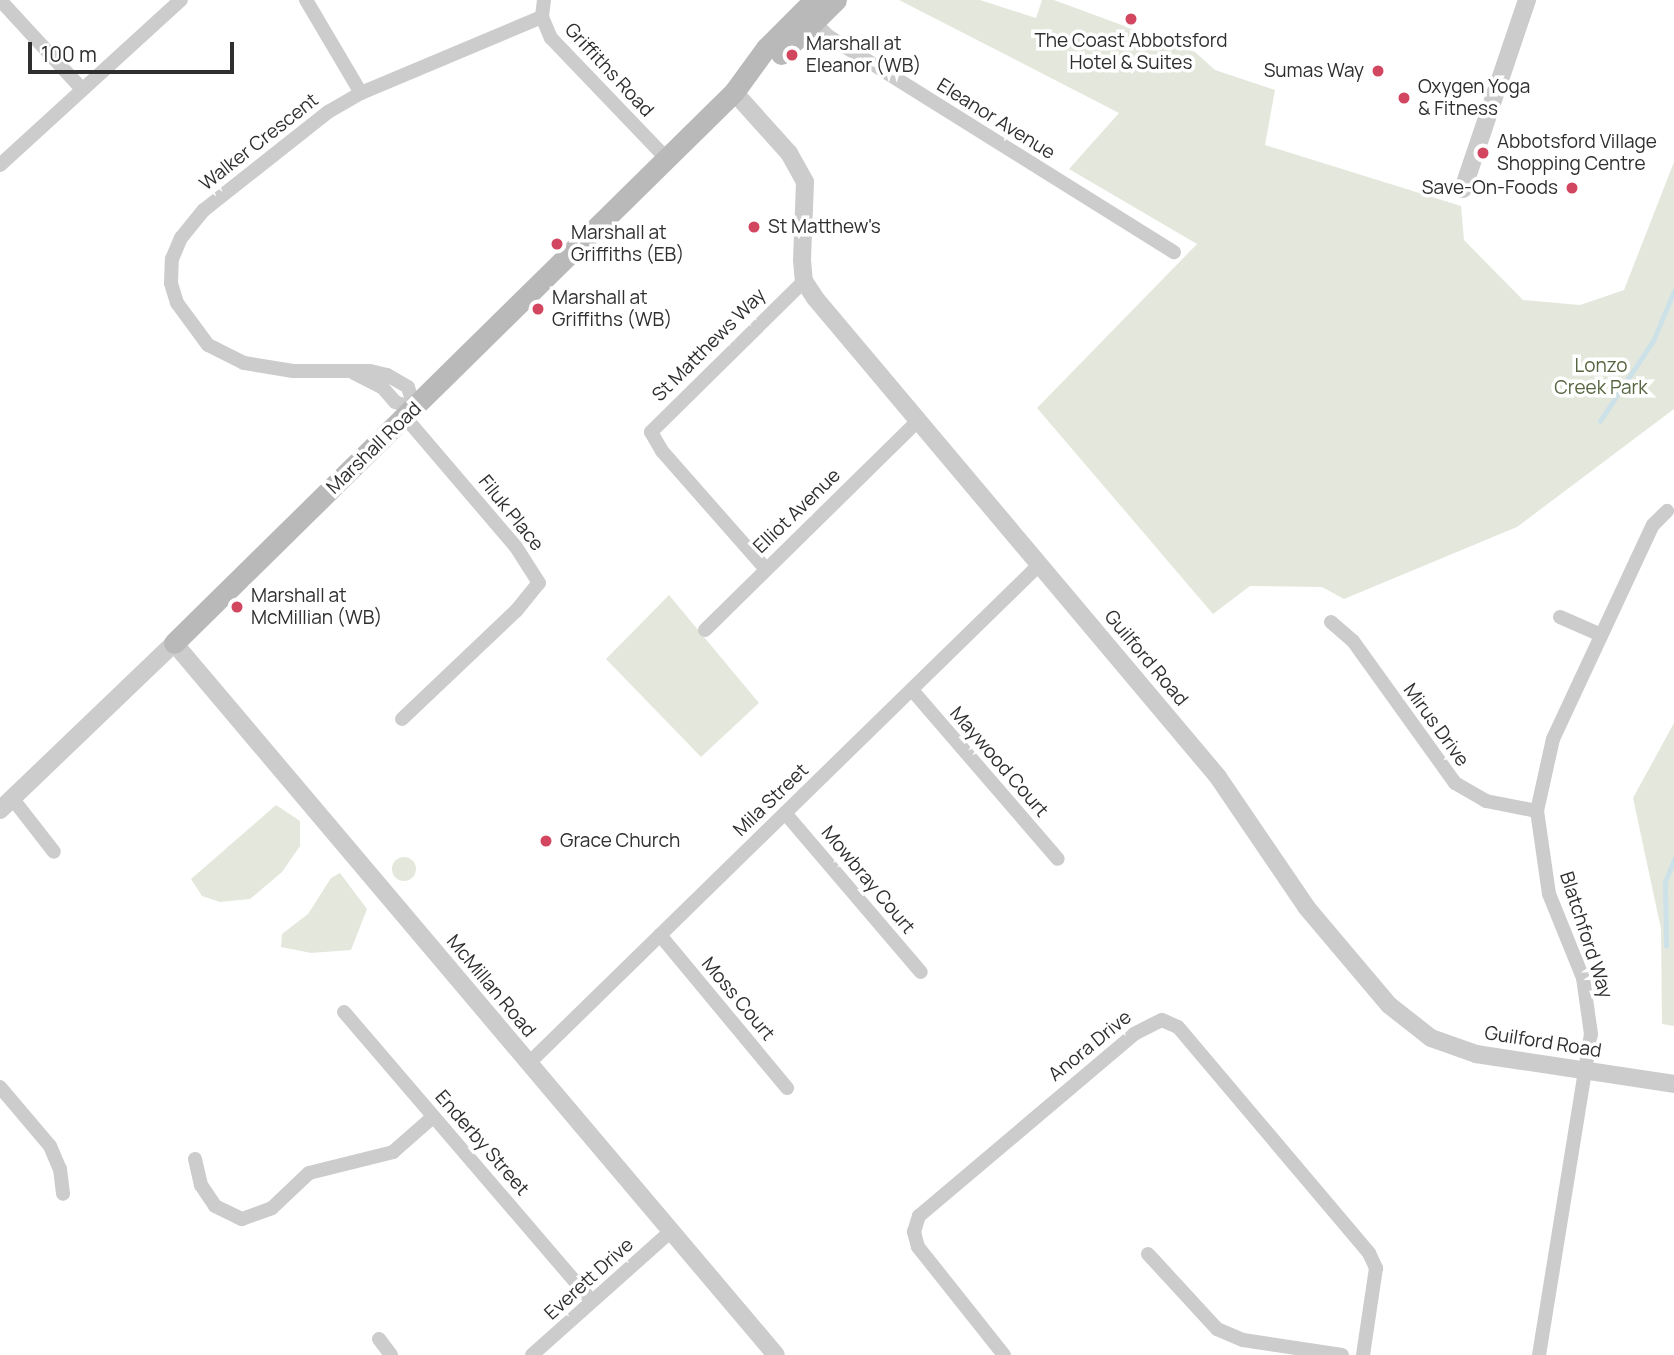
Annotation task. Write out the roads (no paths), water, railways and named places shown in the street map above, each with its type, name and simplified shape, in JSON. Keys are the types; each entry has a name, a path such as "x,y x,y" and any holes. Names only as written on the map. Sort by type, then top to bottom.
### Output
{"main road":[{"name":"Marshall Road","path":"174,643 410,414 811,11 836,0"}],"street":[{"path":"0,165 181,0"},
{"path":"306,0 361,93"},
{"name":"Griffiths Road","path":"544,0 542,17 551,38 666,158"},
{"path":"1462,189 1527,0"},
{"path":"0,1 81,89"},
{"name":"Eleanor Avenue","path":"811,11 828,36 1174,252"},
{"name":"Walker Crescent","path":"410,414 383,388 353,372 293,371 244,363 208,345 189,324 171,283 172,259 181,238 204,210 296,133 361,93 542,17"},
{"path":"738,87 789,153 805,182 804,281"},
{"name":"Guilford Road","path":"804,281 918,421 1218,777 1307,908 1389,1005 1431,1038 1457,1048 1674,1084"},
{"name":"St Matthews Way","path":"765,568 662,451 651,432 804,281"},
{"name":"Filuk Place","path":"402,719 516,611 539,583 516,547 410,414"},
{"name":"Elliot Avenue","path":"705,630 765,568 918,421"},
{"name":"Blatchford Way","path":"1539,1355 1591,1034 1588,993 1549,894 1537,811 1553,739 1599,635 1653,525 1667,510"},
{"name":"Mila Street","path":"529,1063 1039,565"},
{"path":"1560,617 1599,635"},
{"name":"Mirus Drive","path":"1331,622 1353,641 1455,783 1486,801 1537,811"},
{"name":"Marshall Road","path":"6,804 174,643"},
{"name":"McMillan Road","path":"174,643 776,1355"},
{"name":"Maywood Court","path":"912,690 1058,859"},
{"path":"6,804 54,852"},
{"name":"Mowbray Court","path":"785,813 921,972"},
{"name":"Moss Court","path":"660,935 787,1088"},
{"name":"Enderby Street","path":"344,1012 591,1300"},
{"name":"Anora Drive","path":"1002,1354 918,1247 914,1232 919,1216 1134,1034 1163,1020 1178,1027 1369,1253 1376,1268 1363,1355"},
{"path":"0,1087 50,1146 60,1169 64,1194"},
{"path":"195,1158 211,1201 223,1213 242,1219 272,1208 310,1173 393,1152 433,1117"},
{"name":"Everett Drive","path":"532,1355 671,1231"},
{"path":"1148,1254 1217,1329 1244,1340 1342,1355"},
{"path":"379,1339 391,1355"}],"waterway":[{"path":"1600,421 1653,341 1674,291"},
{"path":"1666,946 1665,882 1674,860"}],"place":[{"name":"The Coast Abbotsford Hotel & Suites","path":"1131,19"},
{"name":"Marshall at Eleanor (WB)","path":"792,55"},
{"name":"Sumas Way","path":"1378,71"},
{"name":"Oxygen Yoga & Fitness","path":"1404,98"},
{"name":"Abbotsford Village Shopping Centre","path":"1483,153"},
{"name":"Save-On-Foods","path":"1572,188"},
{"name":"St Matthew's","path":"754,227"},
{"name":"Marshall at Griffiths (EB)","path":"557,244"},
{"name":"Marshall at Griffiths (WB)","path":"538,309"},
{"name":"Marshall at McMillian (WB)","path":"237,607"},
{"name":"Grace Church","path":"546,841"}],"park label":[{"name":"Lonzo Creek Park","path":"1601,377"}]}
